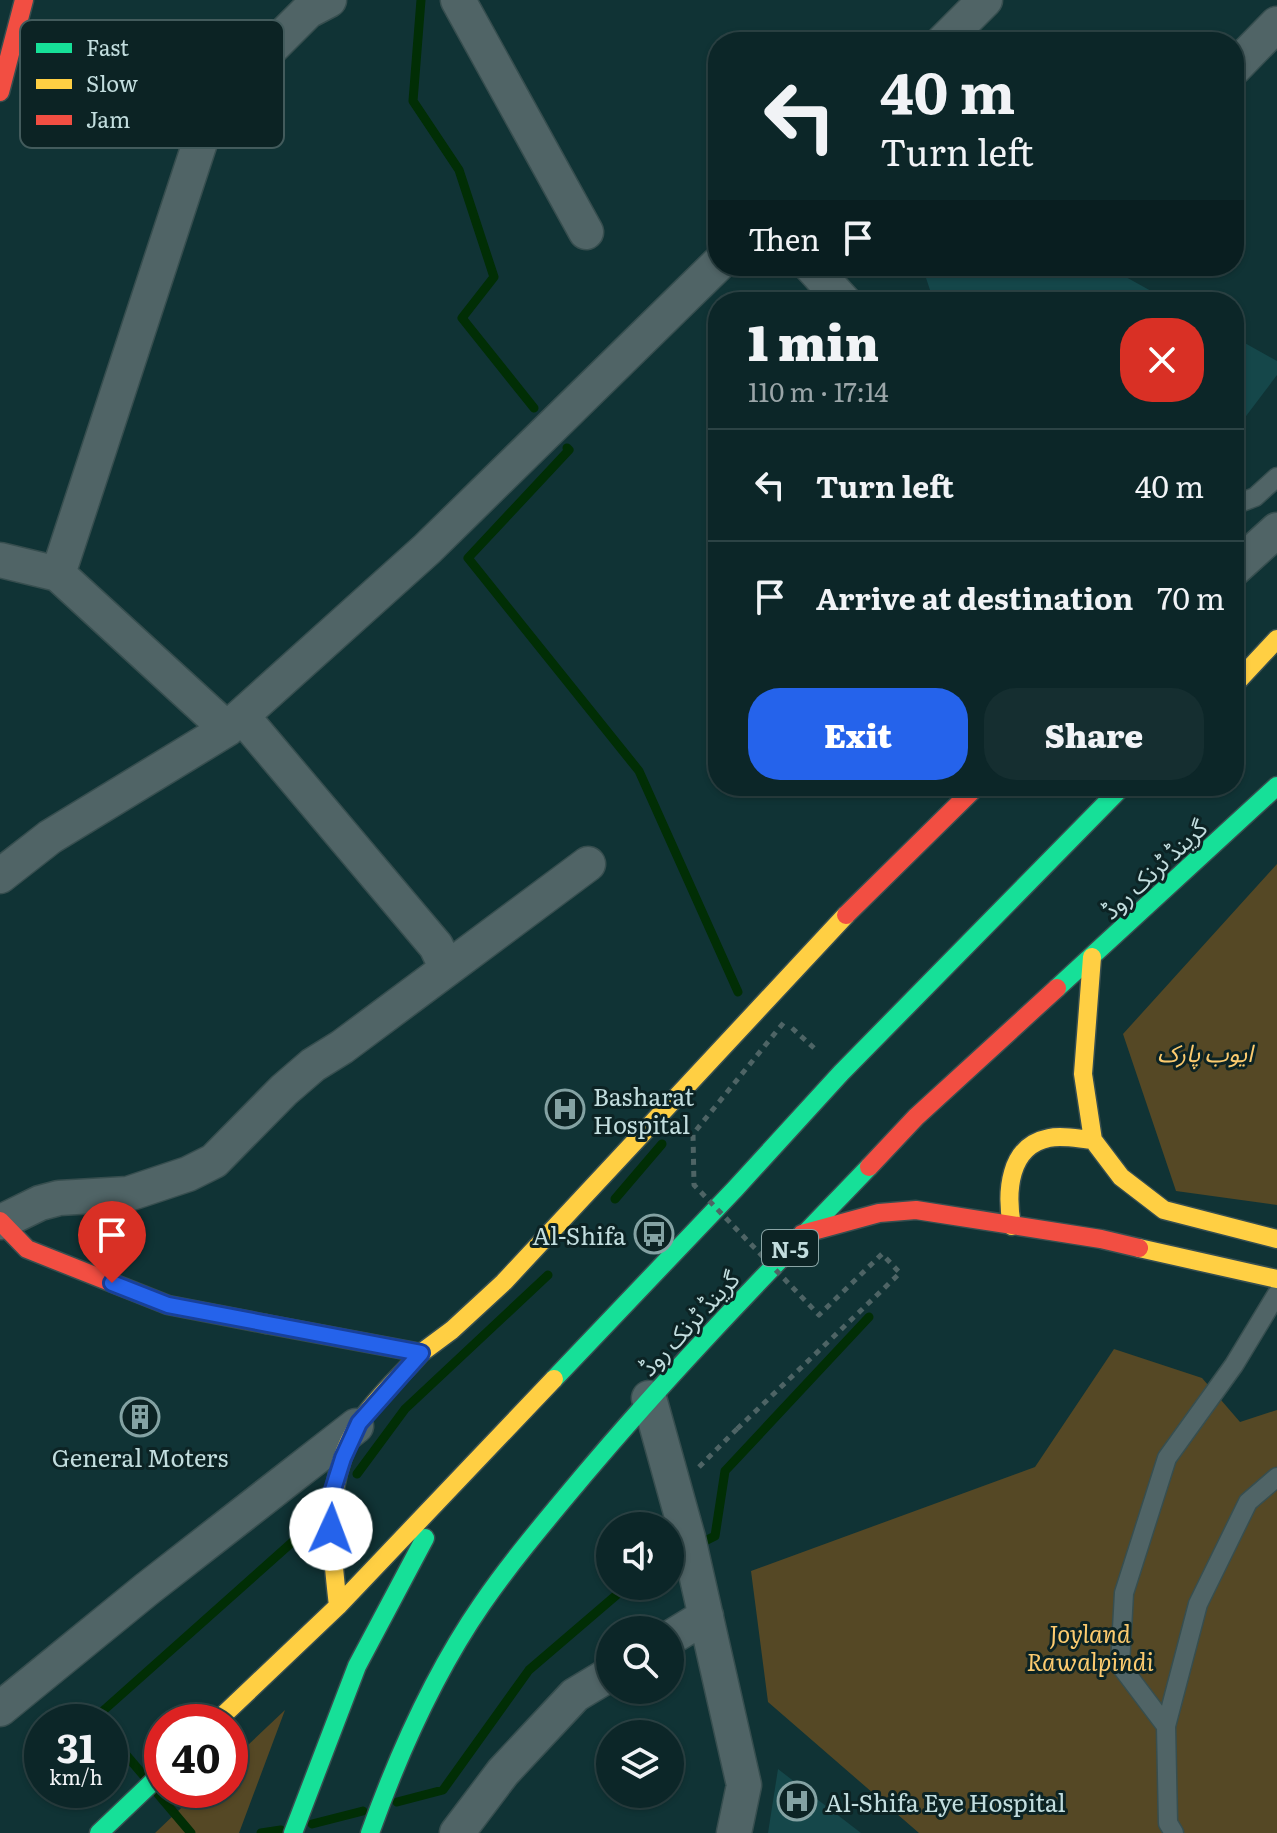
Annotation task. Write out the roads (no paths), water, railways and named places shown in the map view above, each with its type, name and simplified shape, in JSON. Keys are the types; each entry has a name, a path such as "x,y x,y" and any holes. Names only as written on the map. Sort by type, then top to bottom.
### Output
{"main road":[{"path":"0,92 24,0"},
{"path":"1244,674 1277,639"},
{"name":"گرینڈ ٹرنک روڈ","path":"370,1833 389,1781 426,1701 481,1605 541,1526 649,1398 916,1117 1277,786"},
{"path":"338,1606 330,1499 343,1458 359,1423 421,1353 452,1330 504,1282 841,920 967,796"},
{"path":"235,1704 338,1606 453,1487 841,1073 1110,796"},
{"path":"1092,957 1083,1074 1093,1140 1121,1177 1164,1210 1277,1239"},
{"path":"1012,1226 1007,1205 1008,1193 1015,1165 1023,1154 1032,1145 1051,1138 1093,1140"},
{"path":"802,1234 879,1213 916,1210 1101,1239 1277,1279"},
{"path":"1,1221 27,1249 168,1305 421,1353"},
{"path":"293,1833 357,1666 453,1487"},
{"path":"99,1833 144,1790"}],"street":[{"path":"284,35 308,11 329,0"},
{"path":"458,0 586,232"},
{"path":"953,32 985,0"},
{"path":"1244,58 1277,24"},
{"path":"58,574 198,148"},
{"path":"0,876 50,837 234,722 427,549 708,274"},
{"path":"820,276 835,292"},
{"path":"1244,560 1277,530"},
{"path":"0,560 58,574 234,722 436,946 447,969"},
{"path":"1,1221 59,1198 128,1194 188,1174 214,1161 313,1065 342,1047 588,864"},
{"path":"649,1398 676,1490 744,1785 734,1833"},
{"path":"0,1709 359,1423"},
{"path":"684,1629 706,1616"},
{"path":"457,1833 503,1772 575,1695 596,1682"}],"lane":[{"path":"1244,501 1255,497 1277,477"},
{"path":"1166,1726 1120,1665 1124,1593 1167,1458 1234,1365 1277,1294"},
{"path":"1174,1833 1168,1823 1166,1726 1198,1604 1248,1502 1277,1477"}],"waterway":[{"path":"421,0 413,101 459,170 494,277 462,318 534,408"},
{"path":"567,448 569,450 468,558 639,771 738,992"},
{"path":"615,1199 662,1144"},
{"path":"357,1474 405,1409 548,1275"},
{"path":"697,1545 715,1536 725,1471 869,1317"},
{"path":"111,1704 316,1521"},
{"path":"397,1802 443,1790 529,1670 611,1600"},
{"path":"128,1757 144,1776"},
{"path":"170,1808 191,1833"},
{"path":"312,1824 363,1811"},
{"path":"261,1833 281,1830"}],"place":[{"name":"Basharat Hospital","path":"565,1109"},
{"name":"Al-Shifa","path":"654,1234"},
{"name":"General Moters","path":"140,1417"},
{"name":"Al-Shifa Eye Hospital","path":"797,1801"}],"park label":[{"name":"ایوب پارک","path":"1205,1051"},
{"name":"Joyland Rawalpindi","path":"1090,1646"}]}
